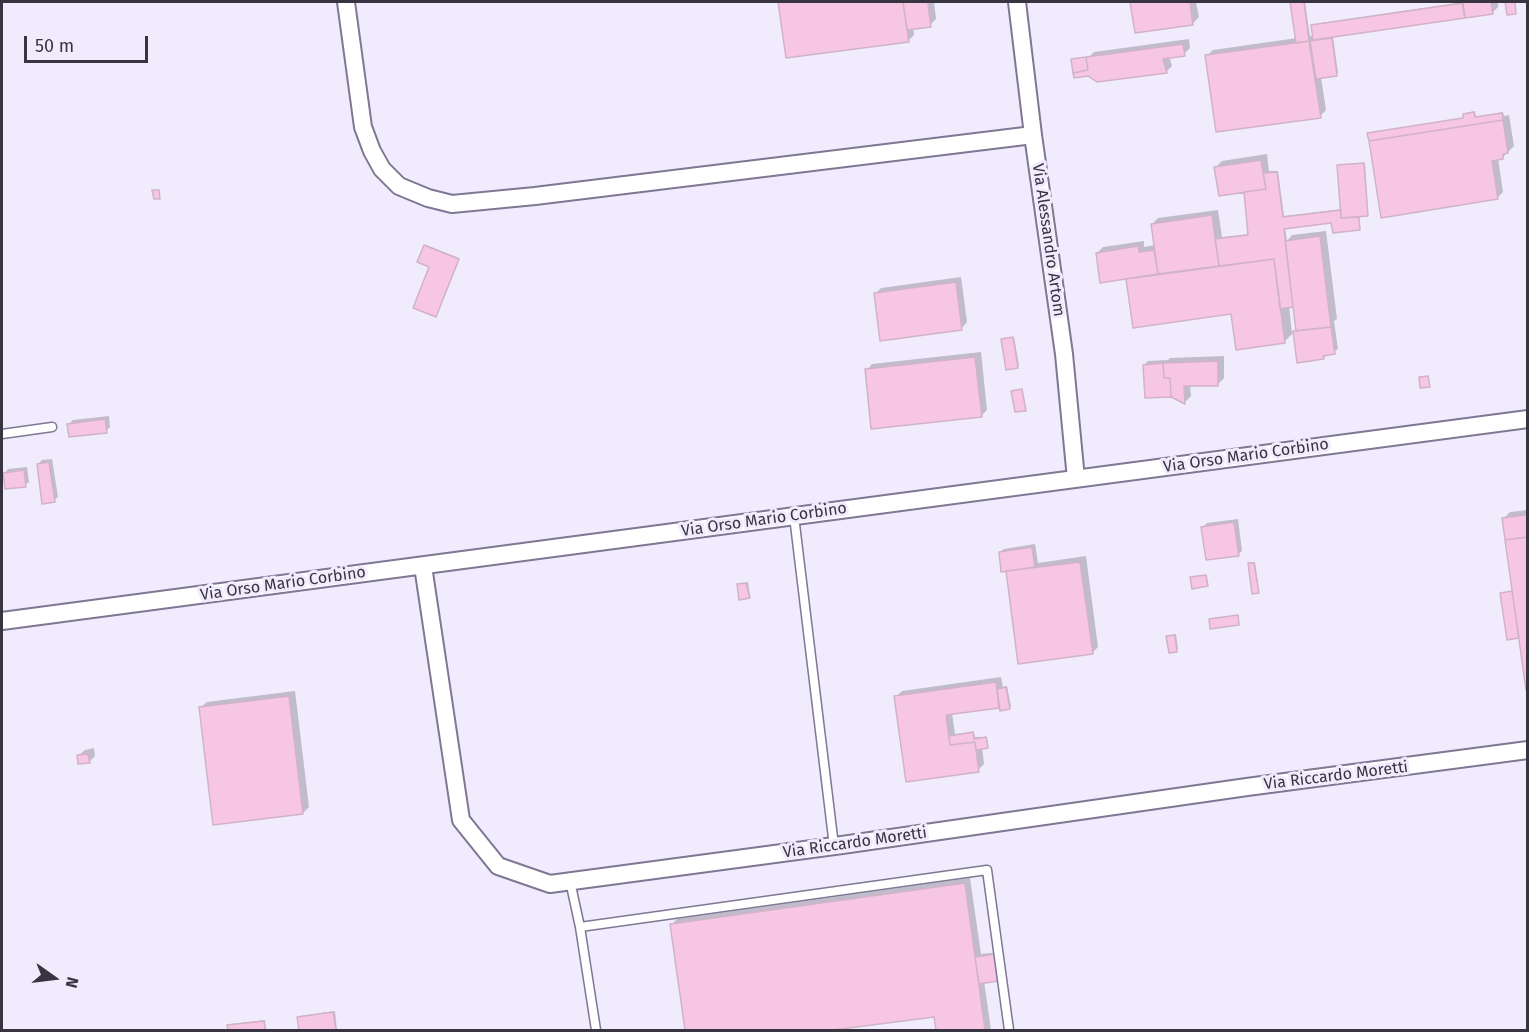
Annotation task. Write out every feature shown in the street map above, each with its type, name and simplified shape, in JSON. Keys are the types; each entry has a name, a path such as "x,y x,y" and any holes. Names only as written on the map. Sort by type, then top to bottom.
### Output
{"street":[{"path":"346,2 363,127 372,151 382,169 399,186 428,198 452,204 535,196 1033,135"},
{"name":"Via Alessandro Artom","path":"1017,2 1064,354 1076,479"},
{"name":"Via Orso Mario Corbino","path":"2,621 1527,419"},
{"name":"Via Riccardo Moretti","path":"423,566 461,820 498,867 550,884 1527,750"}],"lane":[{"path":"2,434 52,428"},
{"path":"794,516 834,846"},
{"path":"580,927 987,870 1009,1030"},
{"path":"570,881 580,927 596,1030"}],"building":[{"path":"778,2 903,2 909,42 786,58"},
{"path":"903,2 933,2 928,4 931,27 907,30"},
{"path":"1130,2 1190,2 1193,25 1135,33"},
{"path":"1290,2 1304,2 1309,41 1296,43"},
{"path":"1462,2 1491,2 1493,14 1465,18"},
{"path":"1505,2 1515,2 1516,14 1507,15"},
{"path":"1463,3 1465,18 1313,40 1311,25"},
{"path":"1332,38 1337,76 1316,79 1310,41"},
{"path":"1309,41 1321,118 1216,132 1205,55"},
{"path":"1183,44 1185,56 1163,59 1167,73 1097,82 1088,76 1074,78 1073,73 1088,70 1086,57"},
{"path":"1086,57 1088,70 1073,73 1071,59"},
{"path":"1474,112 1475,117 1502,113 1503,120 1369,141 1367,133 1463,118 1463,114"},
{"path":"1503,120 1508,153 1503,154 1503,159 1492,161 1498,199 1381,218 1369,141"},
{"path":"1261,160 1266,189 1219,196 1214,167"},
{"path":"1364,163 1368,216 1341,218 1337,165"},
{"path":"1277,172 1283,217 1341,210 1341,218 1359,217 1360,230 1333,233 1331,223 1284,229 1293,307 1280,309 1274,259 1219,266 1215,239 1248,235 1244,192 1266,189 1263,173"},
{"path":"152,190 159,190 160,199 154,199"},
{"path":"1212,215 1219,266 1158,274 1151,224"},
{"path":"1320,236 1331,327 1296,331 1285,241"},
{"path":"424,245 459,259 436,317 413,308 429,267 417,262"},
{"path":"1138,246 1139,252 1154,250 1158,274 1100,283 1096,253"},
{"path":"1274,259 1285,343 1236,350 1231,314 1133,328 1126,279"},
{"path":"956,282 962,330 880,341 874,293"},
{"path":"1331,327 1335,354 1323,356 1324,359 1297,363 1293,331"},
{"path":"1013,337 1018,368 1006,370 1001,339"},
{"path":"975,357 982,417 871,429 865,369"},
{"path":"1218,361 1218,386 1184,386 1185,404 1171,397 1170,378 1164,378 1163,363"},
{"path":"1163,363 1164,378 1170,378 1171,397 1145,398 1143,365"},
{"path":"1428,376 1430,387 1420,388 1419,377"},
{"path":"1022,389 1026,411 1015,412 1011,391"},
{"path":"105,419 107,433 69,437 67,424"},
{"path":"49,462 55,502 42,504 37,464"},
{"path":"24,470 26,487 5,489 3,473"},
{"path":"1528,510 1528,537 1505,540 1502,518 1526,515"},
{"path":"1234,522 1239,556 1206,560 1201,527"},
{"path":"1528,537 1528,690 1526,690 1505,540"},
{"path":"1032,547 1035,567 1001,572 999,552"},
{"path":"1080,562 1093,654 1018,664 1006,571"},
{"path":"1248,563 1254,563 1259,593 1252,594"},
{"path":"1206,575 1208,586 1192,589 1190,577"},
{"path":"746,583 750,598 739,600 737,584"},
{"path":"1512,591 1519,638 1507,640 1500,593"},
{"path":"1238,615 1239,625 1210,629 1209,619"},
{"path":"1175,635 1177,652 1169,653 1166,636"},
{"path":"996,682 999,708 946,715 950,745 975,742 979,772 906,782 894,696"},
{"path":"1006,687 1010,709 1000,711 997,689"},
{"path":"289,696 303,814 213,825 199,707"},
{"path":"973,732 974,739 986,737 988,748 976,750 975,742 950,745 949,736"},
{"path":"88,754 90,763 78,764 77,755"},
{"path":"965,883 985,1030 936,1030 934,1017 833,1030 685,1030 670,924"},
{"path":"995,954 998,981 979,984 975,957"},
{"path":"333,1012 336,1030 299,1030 297,1017"},
{"path":"264,1021 265,1030 228,1030 227,1025"}]}
